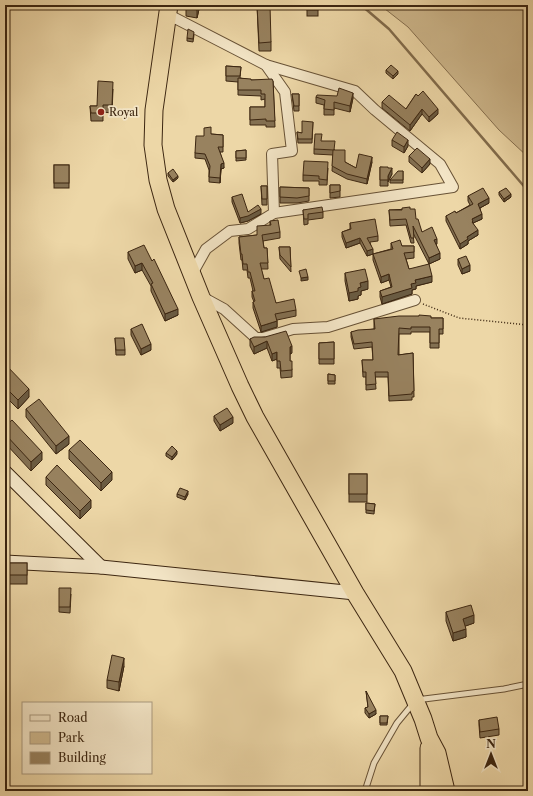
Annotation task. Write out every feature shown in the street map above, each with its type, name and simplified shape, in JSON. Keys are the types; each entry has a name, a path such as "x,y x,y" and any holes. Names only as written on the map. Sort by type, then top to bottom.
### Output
{"highway":[{"path":"168,10 154,110 153,150 162,196 201,297 255,417 355,593 403,671 416,700 429,738 437,753 446,791"},
{"path":"429,738 430,791"}],"street":[{"path":"168,10 266,65 355,91 375,110 440,164 453,187 274,213 248,229 230,232 206,249 192,274"},
{"path":"266,65 285,92 292,151 272,154 274,213"},
{"path":"201,297 224,310 256,338 263,338 293,329 328,327 415,300"},
{"path":"5,472 101,567"},
{"path":"5,562 101,567 355,593"}],"lane":[{"path":"365,791 374,763 397,723 416,700 504,689 528,684"}],"path":[{"path":"415,300 459,318 528,325"}],"green space":[{"path":"380,5 528,5 528,157 499,130 408,27"}],"building":[{"path":"187,5 198,5 197,10 186,7"},
{"path":"257,5 270,5 271,42 259,43"},
{"path":"307,5 318,5 318,10 307,10"},
{"path":"188,29 194,32 193,39 187,38"},
{"path":"391,65 398,71 393,76 386,70"},
{"path":"226,66 241,67 240,76 226,76"},
{"path":"238,78 251,80 272,79 275,121 266,121 266,119 250,120 250,107 265,107 265,94 261,94 261,90 238,90"},
{"path":"98,81 113,82 112,105 103,105 103,113 91,113 90,106 97,106"},
{"path":"339,88 353,93 350,106 334,102 334,110 324,109 325,100 316,97 317,95 337,96"},
{"path":"423,91 438,109 429,117 422,109 410,125 382,102 389,95 406,109 416,94 418,96"},
{"path":"292,94 299,94 299,106 294,106"},
{"path":"302,121 313,122 312,139 298,139 297,132 302,133"},
{"path":"211,127 211,134 223,135 223,147 218,147 224,163 221,164 220,178 209,177 210,166 205,154 195,153 196,136 204,136 204,128"},
{"path":"397,132 408,140 404,147 392,140"},
{"path":"315,134 322,134 321,141 335,141 334,150 314,149"},
{"path":"417,148 430,159 422,168 409,156"},
{"path":"246,150 246,158 236,158 236,151"},
{"path":"333,150 345,150 345,162 356,168 359,154 372,157 367,179 347,174 332,166"},
{"path":"304,161 328,162 327,180 319,179 319,176 303,175"},
{"path":"54,165 69,165 69,183 54,183"},
{"path":"380,167 392,168 388,176 388,180 380,180"},
{"path":"173,169 178,176 173,180 168,173"},
{"path":"398,171 403,171 403,180 390,180"},
{"path":"330,185 340,185 340,191 330,193"},
{"path":"261,186 267,186 267,199 262,199"},
{"path":"280,187 309,188 309,196 297,198 280,197"},
{"path":"483,188 489,198 478,204 482,214 472,219 472,222 478,230 467,237 468,239 460,244 446,216 455,211 456,213 473,204 468,196"},
{"path":"506,188 511,194 504,199 499,192"},
{"path":"242,194 248,212 258,205 261,209 248,216 240,218 232,197"},
{"path":"322,207 323,212 308,214 308,219 304,219 303,210"},
{"path":"410,207 410,209 415,209 416,219 418,219 422,232 432,227 437,239 434,240 440,253 429,258 413,226 414,238 411,238 406,219 390,220 389,210 402,210 402,208"},
{"path":"375,219 378,236 367,238 373,249 367,251 360,238 346,243 342,232 351,229 350,223"},
{"path":"278,220 280,232 262,235 264,248 267,248 268,263 260,263 264,279 269,278 276,303 294,299 296,310 275,314 277,321 261,326 253,302 255,301 252,291 255,291 250,272 248,272 247,264 243,264 239,237 257,235 257,226 271,225 270,221"},
{"path":"400,240 402,246 414,246 414,252 404,253 409,269 429,264 432,276 415,280 416,283 411,284 412,288 382,297 380,291 392,287 389,274 381,277 373,254 393,249 391,243"},
{"path":"144,245 152,261 154,259 178,309 165,314 151,284 153,283 142,263 135,266 128,252"},
{"path":"279,247 290,247 291,267 280,255"},
{"path":"466,256 470,265 462,269 458,259"},
{"path":"306,269 308,277 301,278 299,271"},
{"path":"365,269 368,281 360,283 361,287 358,288 358,291 349,293 345,273"},
{"path":"419,315 431,316 431,318 443,318 443,329 439,329 439,343 430,343 430,327 411,327 411,329 399,328 398,355 413,353 414,391 412,394 389,396 388,372 375,372 376,384 366,385 366,372 363,372 362,360 373,360 372,342 354,344 351,332 375,329 374,319"},
{"path":"142,324 151,344 141,349 131,329"},
{"path":"286,331 292,346 290,347 290,361 292,361 292,370 281,371 280,361 277,361 277,352 272,354 267,341 254,347 250,339 254,337 265,337"},
{"path":"115,338 124,338 125,350 116,350"},
{"path":"334,342 334,359 319,359 319,343"},
{"path":"5,364 29,389 18,400 5,387"},
{"path":"328,374 335,375 335,381 328,381"},
{"path":"39,399 69,436 56,446 26,409"},
{"path":"227,408 233,417 220,425 214,416"},
{"path":"12,420 42,452 31,462 5,434 5,426"},
{"path":"80,440 112,472 101,483 69,450"},
{"path":"172,446 177,451 172,457 166,453"},
{"path":"57,465 91,500 80,511 46,477"},
{"path":"349,474 367,474 367,494 349,494"},
{"path":"180,488 188,491 185,497 177,494"},
{"path":"366,503 375,504 374,511 366,510"},
{"path":"5,563 27,563 27,575 5,575"},
{"path":"59,588 71,588 70,607 59,607"},
{"path":"471,605 474,615 463,619 466,629 453,633 446,612"},
{"path":"112,655 124,658 119,682 107,680"},
{"path":"366,691 376,710 369,714 365,708 368,707"},
{"path":"380,716 388,716 387,723 380,723"},
{"path":"497,717 499,729 480,732 479,720"}],"waterway":[{"path":"361,5 389,29 528,191"}],"place":[{"name":"Royal","path":"101,112"}]}
